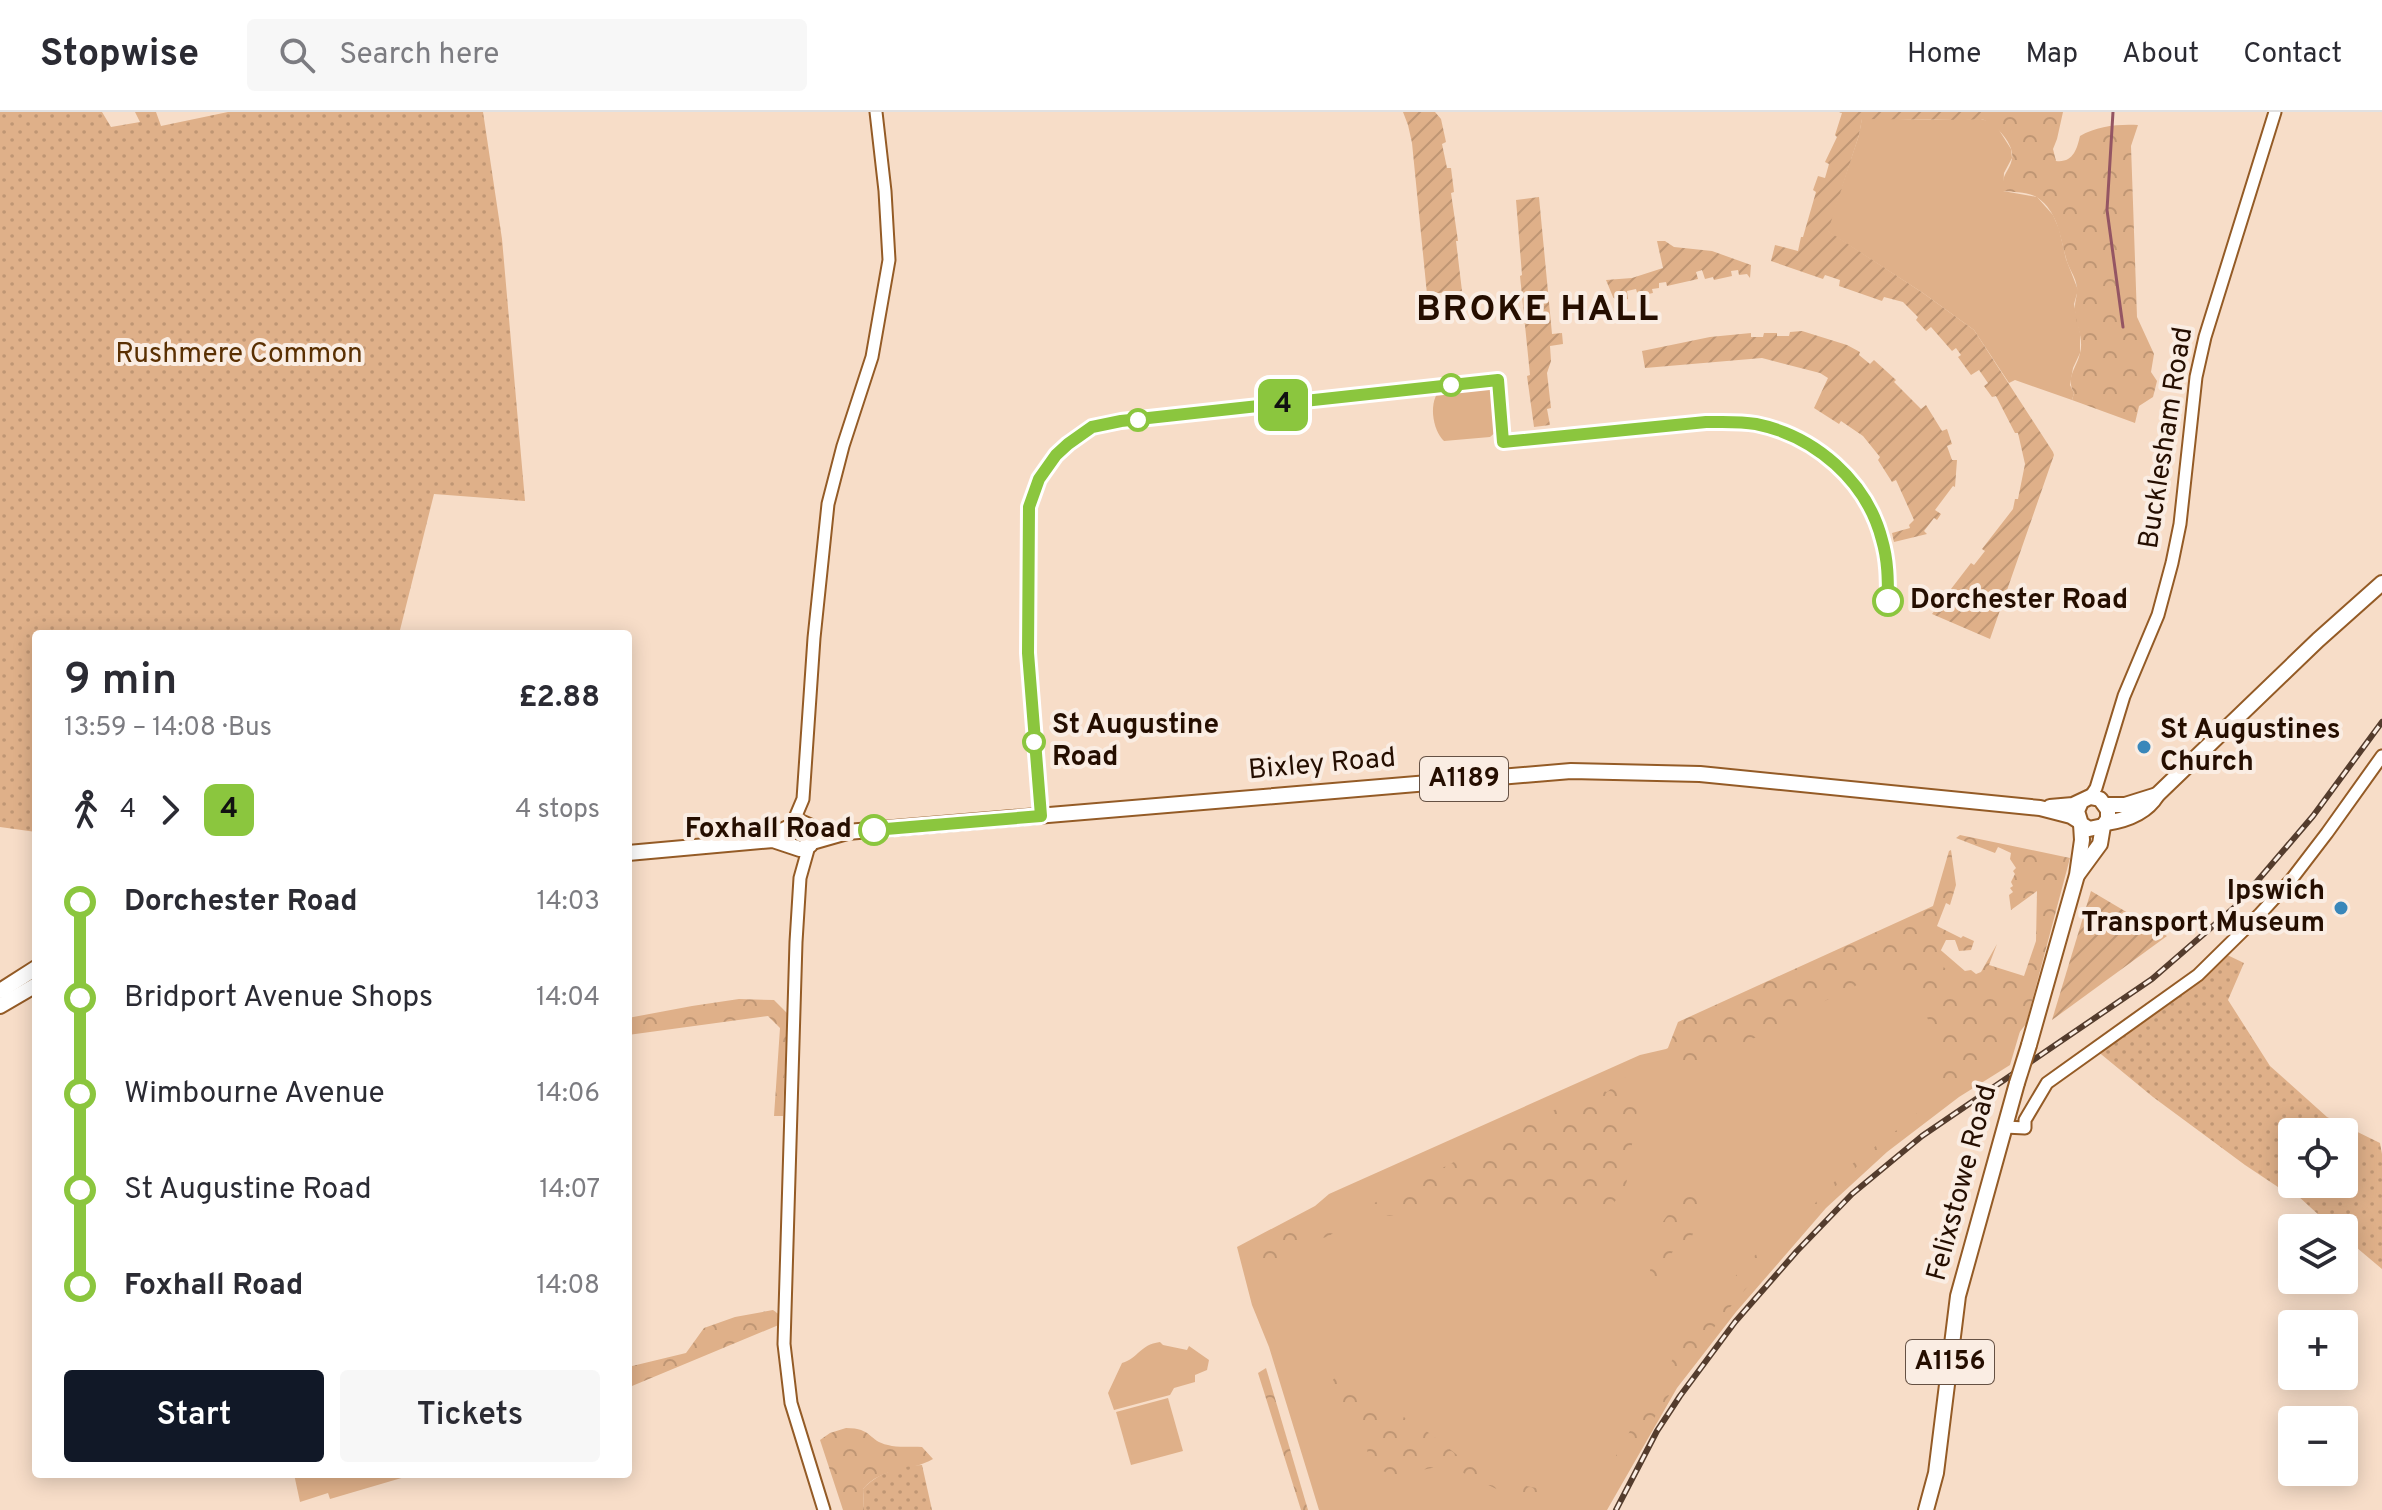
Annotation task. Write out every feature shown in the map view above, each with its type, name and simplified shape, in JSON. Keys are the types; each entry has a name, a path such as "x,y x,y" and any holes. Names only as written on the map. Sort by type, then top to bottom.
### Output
{"main road":[{"path":"2157,795 2125,805 2096,802 2077,811 2080,822 2094,829 2139,813 2149,806 2318,640 2382,583"},
{"name":"Bixley Road","path":"801,845 847,832 1571,771 1700,774 2040,808 2071,816 2080,822"},
{"path":"2096,802 2109,814 2104,824"},
{"name":"Bixley Road","path":"2040,808 2096,802"},
{"name":"Felixstowe Road","path":"1926,1510 1936,1473 1958,1296 2077,875 2082,840 2080,822"},
{"name":"Felixstowe Road","path":"2077,875 2100,844 2104,824"},
{"path":"750,841 773,840 801,845 813,835 800,826 787,835 801,845"},
{"name":"Bixley Road","path":"800,826 847,832"},
{"name":"A1189","path":"632,853 750,841 800,826"},
{"path":"0,991 32,971"},
{"path":"0,1006 32,987"}],"street":[{"path":"800,826 828,504 872,357 889,260 876,112"},
{"name":"Bucklesham Road","path":"2096,802 2101,769 2124,696 2158,615 2172,563 2180,524 2196,377 2205,337 2275,112"},
{"path":"2005,1127 2025,1128 2025,1120 2047,1083 2198,975 2260,914 2291,880 2382,756"},
{"path":"801,845 789,1120 785,1358 791,1403 824,1510"},
{"path":"2016,1086 2039,1095"}],"green space":[{"name":"Rushmere Common","path":"0,112 102,112 111,127 140,122 135,112 156,112 161,126 228,112 483,112 502,239 525,501 434,494 400,630 32,630 32,831 0,827"},
{"path":"1403,112 1435,112 1441,119 1446,142 1442,144 1447,168 1451,168 1454,192 1451,193 1462,291 1427,294 1412,143"},
{"path":"1839,112 1981,112 1981,119 1965,120 1862,119 1828,231 1974,330 2053,452 1990,639 1932,614 1941,602 1947,605 1956,592 1951,589 1971,563 1974,565 1985,551 1982,549 2013,509 2015,499 2018,499 2025,464 2018,433 2015,433 1996,396 1992,397 1984,386 1988,383 1979,370 1971,375 1958,357 1961,355 1956,348 1952,351 1931,327 1926,331 1916,320 1918,317 1903,302 1884,297 1882,301 1839,286 1840,280 1825,275 1823,279 1771,261 1775,245 1798,251 1818,176 1825,178 1829,164 1825,162 1837,137 1842,113"},
{"path":"1981,112 2063,112 2053,149 2056,161 2070,157 2076,150 2080,136 2093,130 2138,125 2131,146 2137,317 2154,354 2151,372 2157,381 2153,397 2139,406 2135,423 2072,400 2071,377 2081,348 2075,311 2076,283 2050,210 2035,196 2003,191 2012,153 1998,129 1981,119"},
{"path":"1862,118 1981,119 1991,122 1999,130 2011,149 2012,158 2004,173 2003,191 2037,197 2053,215 2078,290 2074,304 2080,333 2080,353 2070,385 2074,393 2072,400 2015,380 2009,383 1974,330 1827,231"},
{"path":"1539,197 1552,334 1562,333 1563,344 1550,346 1551,361 1547,373 1551,408 1547,409 1550,425 1534,427 1527,376 1530,375 1516,200"},
{"path":"1657,241 1665,241 1674,247 1712,251 1751,265 1750,278 1747,274 1739,275 1738,270 1731,271 1732,276 1705,279 1702,270 1696,272 1698,279 1667,286 1666,282 1659,283 1659,288 1652,289 1653,293 1638,296 1636,289 1627,291 1628,299 1620,301 1621,306 1613,297 1606,280 1632,278 1663,268"},
{"path":"1802,331 1847,345 1860,352 1859,355 1870,364 1874,360 1921,409 1926,405 1942,431 1947,429 1952,444 1947,446 1952,460 1957,460 1955,487 1935,510 1941,514 1924,531 1927,534 1894,542 1892,533 1910,528 1914,520 1896,480 1892,482 1878,460 1880,457 1863,436 1814,408 1828,378 1820,373 1762,358 1645,368 1642,351 1710,337 1751,333 1751,337 1763,337 1764,333 1789,336 1790,332"},
{"path":"1483,386 1494,391 1497,431 1490,437 1444,441 1433,415 1437,394 1441,389"},
{"path":"1960,835 2070,858 2026,1024 1995,1063 1864,1160 1828,1193 1719,1320 1616,1481 1605,1479 1637,1418 1678,1351 1743,1268 1761,1251 1777,1245 1847,1168 1944,1090 1940,1048 1924,1010 1907,981 1885,967 1780,1028 1693,1062 1668,1060 1666,1053 1678,1022 1933,906 1951,850 1956,885 1950,905 1946,903 1937,926 1974,941 1971,950 1959,951 1955,940 1946,940 1939,954 1942,966 1952,973 1981,972 1997,944 1989,965 2024,976 2036,941 2037,891 2011,910 2009,895 2013,892 2010,888 2016,868 2010,859 2011,853 1998,847 1995,853 1956,838"},
{"path":"2091,891 2167,936 2052,1020"},
{"path":"1922,934 2023,1021 2010,1065 1959,1097 1887,1152 1826,1208 1736,1312 1677,1388 1607,1510 1319,1510 1269,1347 1252,1305 1237,1247 1315,1206 1329,1194 1640,1055 1666,1049"},
{"path":"2221,952 2244,963 2228,1000 2270,1066 2329,1118 2278,1118 2278,1187 2153,1097 2096,1050"},
{"path":"739,999 774,1000 787,1013 783,1116 774,1116 780,1028 768,1016 632,1034 632,1017"},
{"path":"1626,1077 1636,1083 1638,1103 1626,1186 1613,1204 1382,1216 1353,1214 1595,1089 1607,1092"},
{"path":"2358,1132 2380,1143 2382,1269 2358,1249 2358,1214 2318,1214 2300,1198 2358,1198"},
{"path":"1694,1179 1709,1193 1709,1210 1692,1236 1675,1248 1655,1280 1647,1282 1661,1237 1659,1227 1675,1205 1681,1182"},
{"path":"1346,1224 1329,1236 1295,1248 1280,1262 1254,1256 1284,1235 1309,1228"},
{"path":"773,1310 781,1316 781,1324 632,1386 632,1366 686,1353 704,1328 735,1317"},
{"path":"1160,1342 1187,1350 1189,1346 1209,1360 1207,1370 1195,1375 1195,1382 1174,1388 1170,1395 1114,1410 1108,1393 1122,1363"},
{"path":"1266,1368 1308,1510 1301,1510 1258,1373"},
{"path":"1337,1375 1361,1384 1369,1398 1420,1426 1483,1475 1545,1490 1548,1493 1546,1497 1536,1500 1513,1496 1463,1473 1441,1467 1408,1474 1387,1473 1367,1455 1368,1440 1331,1387"},
{"path":"1168,1398 1183,1451 1131,1465 1116,1412"},
{"path":"846,1428 866,1432 888,1445 922,1447 933,1459 879,1476 863,1489 864,1510 843,1510 820,1440"},
{"path":"922,1465 932,1510 864,1510 863,1489 869,1483 890,1471"},
{"path":"295,1478 401,1478 330,1499 328,1493 300,1502"}],"waterway":[{"path":"2113,112 2107,210 2123,327"}],"railway":[{"path":"1616,1510 1657,1431 1735,1322 1852,1194 1922,1136 2152,979 2236,906 2313,816 2382,722"}],"bus line":[{"name":"4","path":"874,830 1041,816 1028,653 1029,507 1046,467 1079,434 1092,427 1121,421 1498,380 1503,442 1706,422 1755,424 1809,444 1831,460 1856,485 1882,537 1888,601"}],"place":[{"name":"Dorchester Road","path":"1888,601"},
{"name":"St Augustine Road","path":"1034,742"},
{"name":"St Augustines Church","path":"2144,747"},
{"name":"Foxhall Road","path":"874,830"},
{"name":"Ipswich Transport Museum","path":"2341,908"}],"district":[{"name":"BROKE HALL","path":"1538,311"}]}
